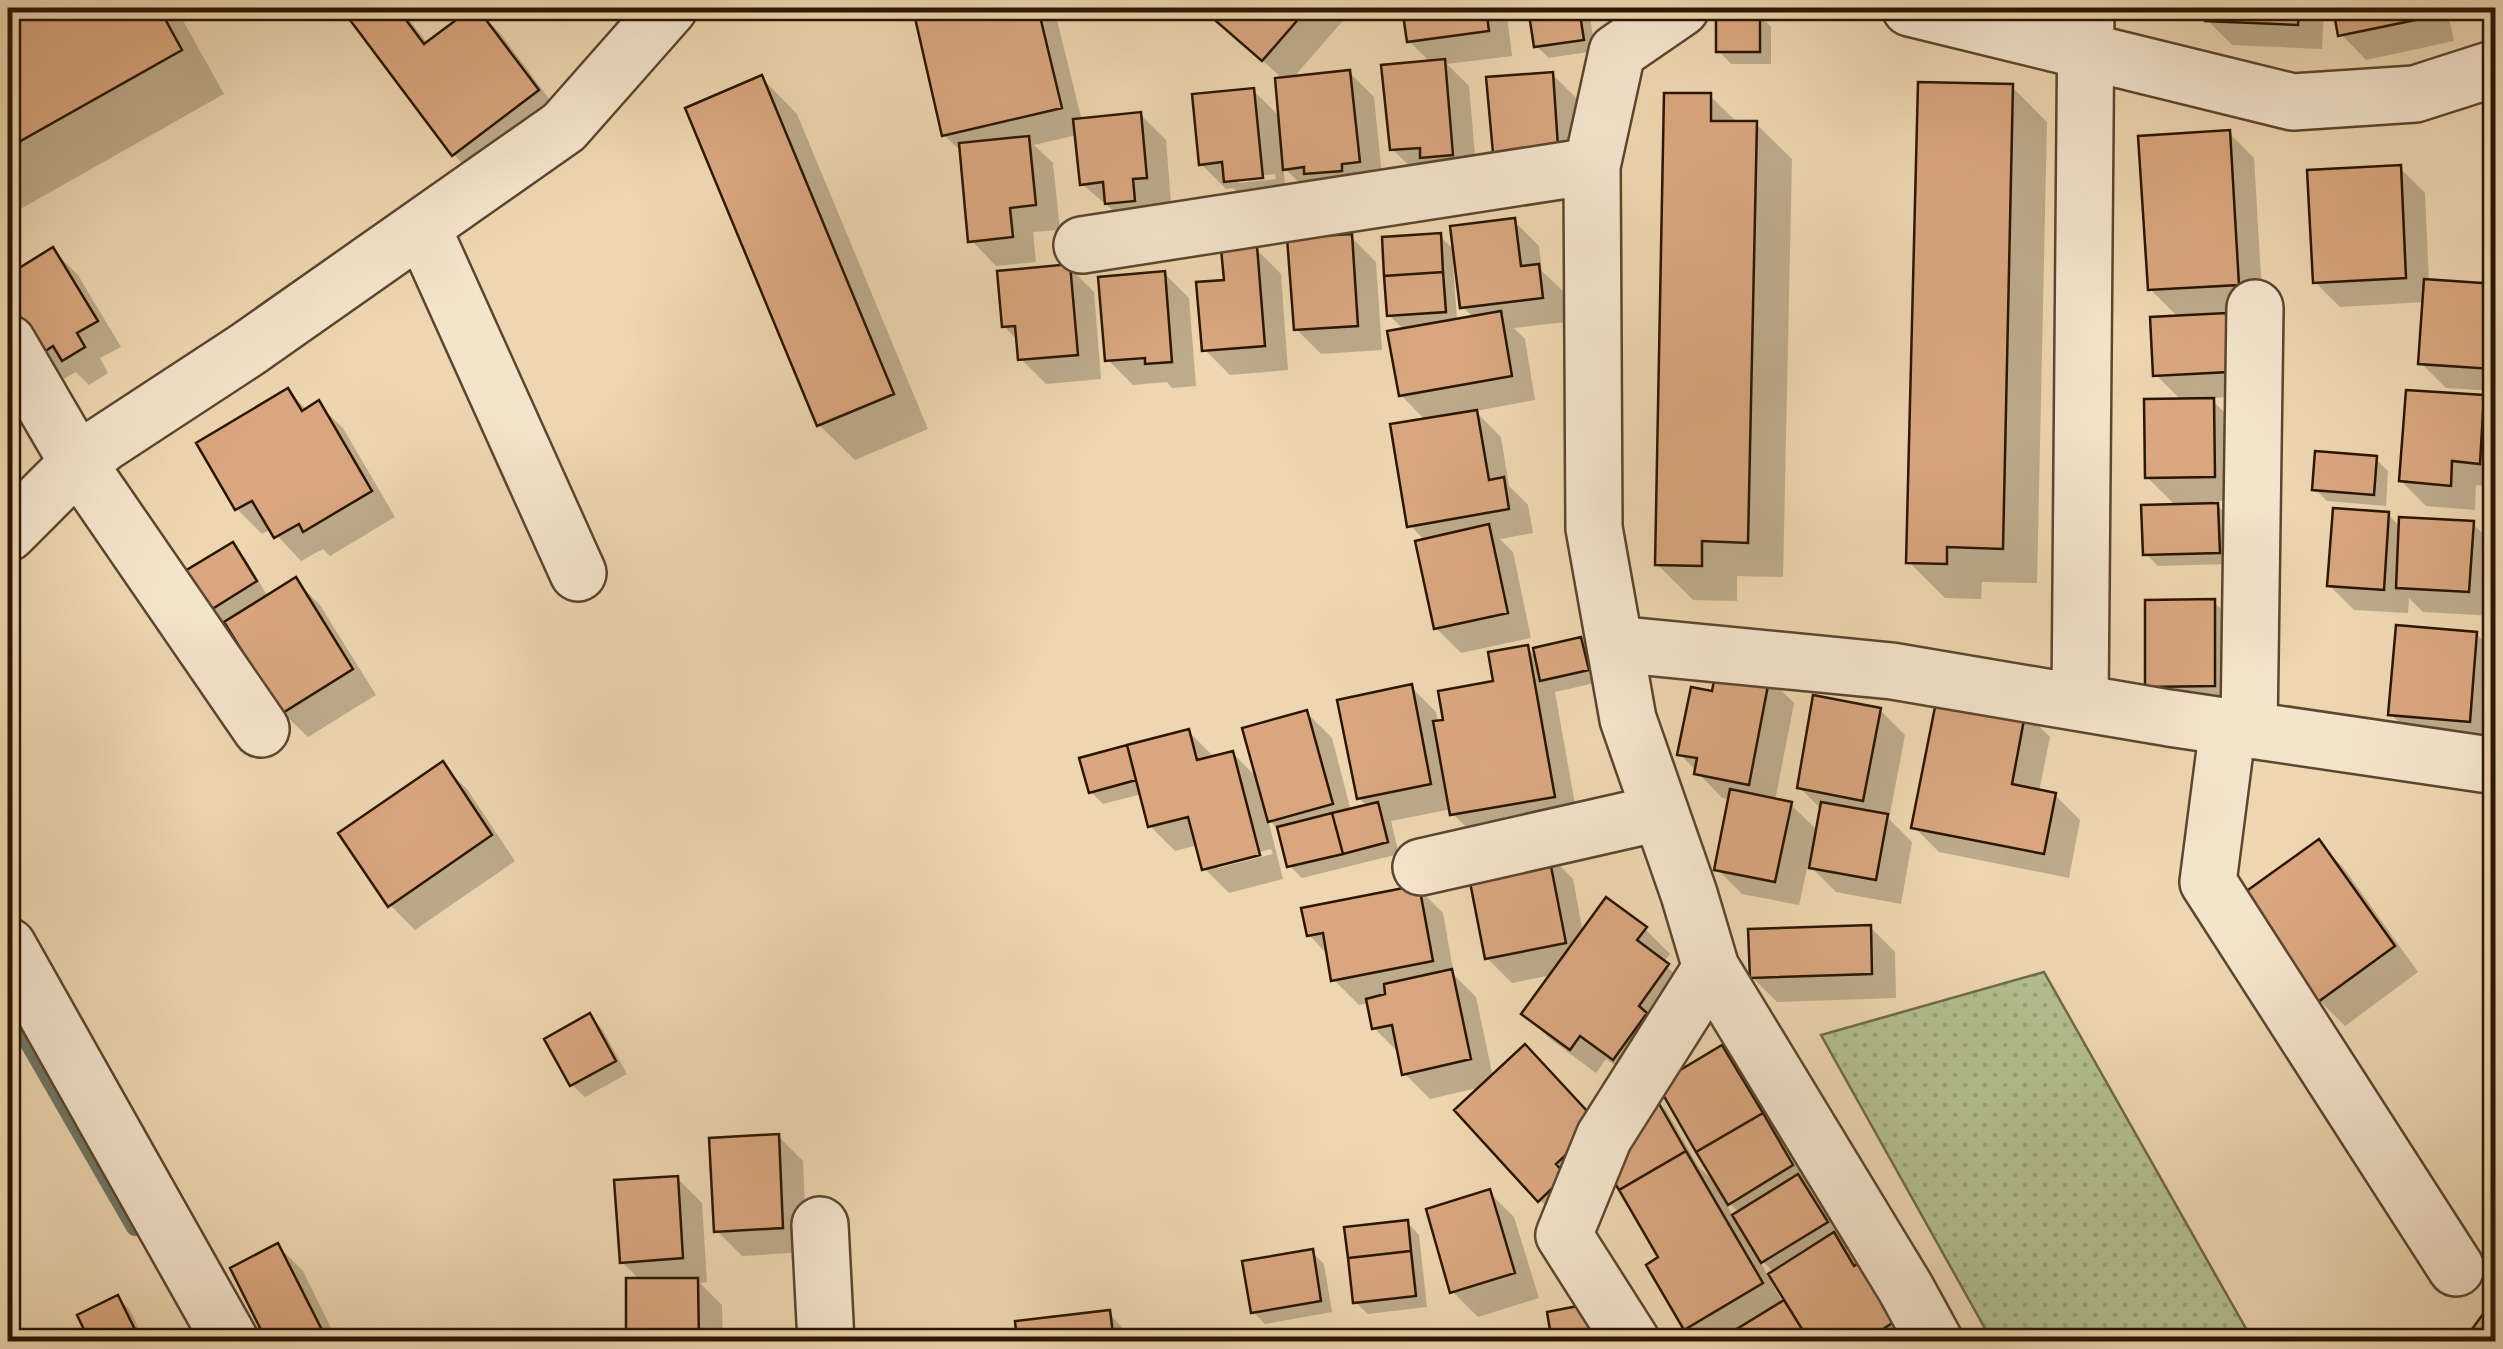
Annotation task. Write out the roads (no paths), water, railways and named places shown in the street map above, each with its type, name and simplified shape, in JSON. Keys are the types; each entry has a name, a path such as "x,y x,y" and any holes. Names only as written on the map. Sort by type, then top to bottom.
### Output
{"street":[{"path":"8,532 78,463 564,128 669,8"},
{"path":"1681,8 1612,30 1592,166 1594,528 1628,719 1711,968 1935,1342"},
{"path":"1910,8 2086,29 2293,102 2415,94 2496,68"},
{"path":"2080,703 2086,29"},
{"path":"1082,245 1592,166"},
{"path":"422,227 578,573"},
{"path":"2254,308 2238,728 2208,882 2456,1268"},
{"path":"8,343 78,463 262,729"},
{"path":"1615,644 1892,671 2496,766"},
{"path":"1421,866 1659,813"},
{"path":"8,946 231,1342"},
{"path":"1632,1342 1564,1235 1604,1138 1711,968"},
{"path":"820,1225 826,1342"}],"waterway":[{"path":"8,1007 135,1227"}]}
